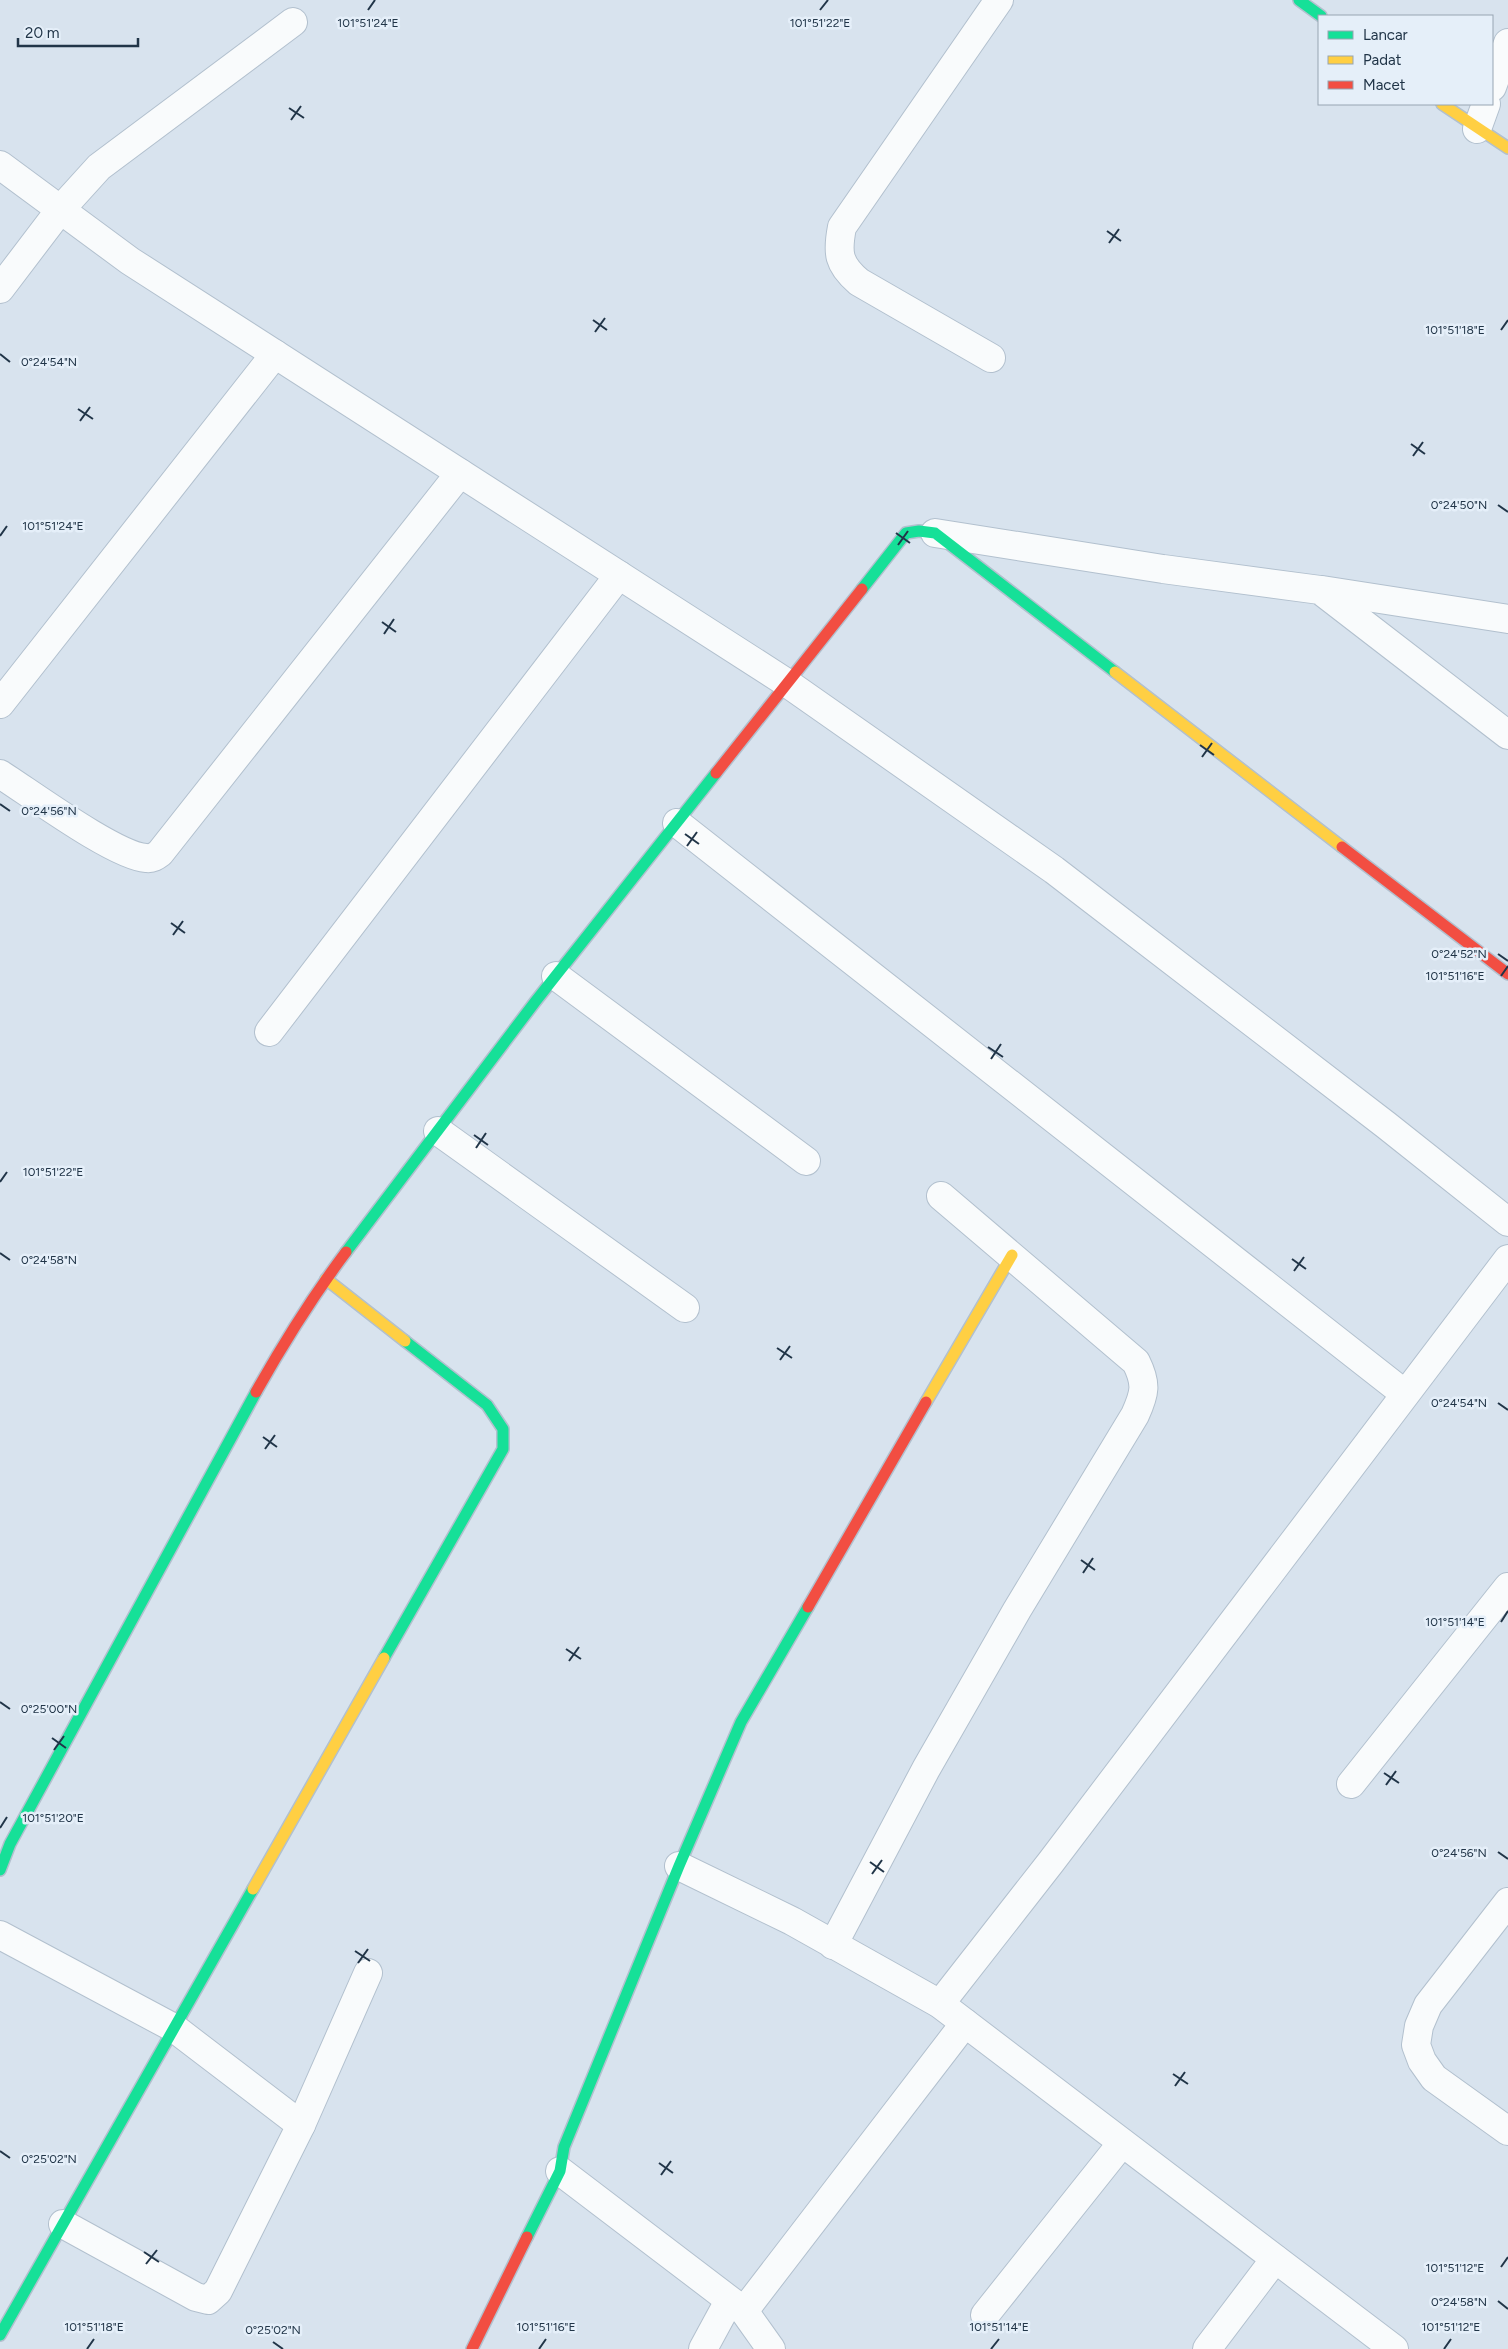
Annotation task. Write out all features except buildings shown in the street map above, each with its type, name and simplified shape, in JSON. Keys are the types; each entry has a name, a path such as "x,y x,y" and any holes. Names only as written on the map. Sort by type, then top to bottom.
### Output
{"street":[{"path":"991,358 859,282 846,270 838,249 842,227 999,0"},
{"path":"1299,0 1320,15"},
{"path":"0,289 60,210 99,167 293,22"},
{"path":"1493,84 1508,43"},
{"path":"1445,105 1481,116 1508,148"},
{"path":"0,165 130,261 787,683 1054,870 1378,1118 1508,1222"},
{"path":"0,704 275,354"},
{"path":"0,774 108,843 131,854 147,858 160,853 460,473"},
{"path":"0,1870 15,1836 274,1360 326,1279 556,976 906,534 919,531 935,533 1163,569 1508,618"},
{"path":"935,533 1508,974"},
{"path":"269,1032 619,575"},
{"path":"1320,590 1508,735"},
{"path":"677,823 1405,1394"},
{"path":"556,976 806,1162"},
{"path":"438,1131 685,1308"},
{"path":"834,1944 926,1769 1017,1610 1135,1415 1145,1389 1142,1374 1136,1362 941,1196"},
{"path":"472,2349 560,2171 564,2146 679,1866 741,1722 1012,1255"},
{"path":"940,2004 1063,1846 1508,1259"},
{"path":"0,2335 503,1450 503,1429 487,1406 326,1279"},
{"path":"1351,1784 1508,1587"},
{"path":"679,1866 792,1921 940,2004 1394,2349"},
{"path":"1508,1902 1428,2005 1419,2026 1416,2044 1422,2061 1434,2078 1508,2131"},
{"path":"0,1935 174,2028 301,2125"},
{"path":"63,2224 196,2298 208,2300 218,2291 301,2125 368,1974"},
{"path":"703,2349 965,2023"},
{"path":"985,2315 1122,2143"},
{"path":"560,2171 736,2306 771,2349"},
{"path":"1207,2349 1275,2259"}],"traffic: fast":[{"path":"1299,0 1320,15"},
{"path":"862,589 906,533 919,531 935,533 1115,672"},
{"path":"346,1252 535,1002 716,773"},
{"path":"384,1658 503,1449 503,1429 487,1405 405,1341"},
{"path":"0,1870 10,1844 256,1392"},
{"path":"527,2237 560,2171 564,2147 679,1866 741,1722 808,1607"},
{"path":"0,2335 253,1889"}],"traffic: slow":[{"path":"1444,105 1508,148"},
{"path":"1115,672 1342,847"},
{"path":"926,1402 1012,1255"},
{"path":"326,1279 405,1341"},
{"path":"253,1889 384,1658"}],"traffic: jam":[{"path":"716,773 862,589"},
{"path":"1342,847 1508,974"},
{"path":"256,1392 299,1320 346,1252"},
{"path":"808,1607 926,1402"},
{"path":"472,2349 527,2237"}]}
